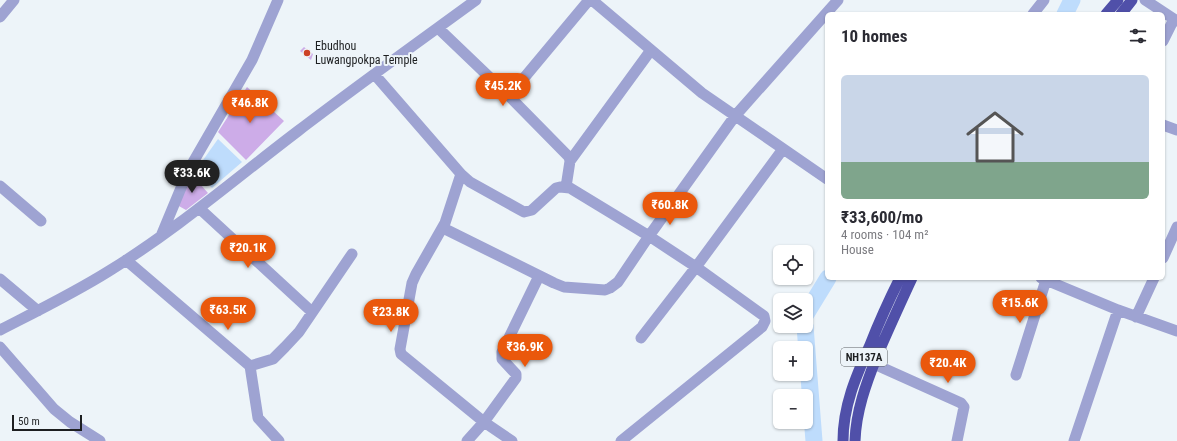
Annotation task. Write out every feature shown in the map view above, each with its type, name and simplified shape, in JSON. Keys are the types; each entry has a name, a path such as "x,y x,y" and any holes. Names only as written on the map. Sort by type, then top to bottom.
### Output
{"highway":[{"path":"1108,12 1118,0"},
{"path":"1123,12 1132,0"},
{"name":"NH137A","path":"843,441 845,410 850,393 899,280"},
{"name":"NH137A","path":"855,441 856,418 860,402 890,325 911,280"}],"street":[{"path":"0,17 14,0"},
{"path":"160,237 188,171 252,60 278,0"},
{"path":"509,96 590,0 702,93 825,178"},
{"path":"827,12 838,0"},
{"path":"1035,12 1044,0"},
{"path":"1145,0 1163,12"},
{"path":"0,330 66,296 126,260 160,237 233,183 298,131 474,1"},
{"path":"1165,13 1175,20 1165,38"},
{"path":"443,228 564,287 605,290 610,288 618,282 648,236 736,116 825,15"},
{"path":"438,28 509,96 567,155 570,161"},
{"path":"566,187 570,161 651,50"},
{"path":"375,75 461,174 470,182 524,212 532,210 556,188 566,187 648,236 764,316 764,324 762,327 621,441"},
{"path":"1165,126 1177,130"},
{"path":"641,338 696,268 783,149"},
{"path":"461,174 448,218 412,283 401,354 484,422 512,441"},
{"path":"0,186 41,221"},
{"path":"199,208 312,312"},
{"path":"1165,254 1177,227"},
{"path":"250,366 269,361 278,356 298,332 352,254"},
{"path":"126,260 250,366 258,418 279,441"},
{"path":"467,441 484,422 516,378 516,374 502,359 502,352 539,276"},
{"path":"0,279 38,311"},
{"path":"1016,375 1044,280"},
{"path":"1136,317 1153,280"},
{"path":"1059,281 1118,310 1177,331"},
{"path":"1074,441 1118,310"},
{"path":"0,347 54,409 70,422 100,441"},
{"path":"874,364 961,403 964,407 957,441"}],"water":[{"path":"218,139 242,162 212,188 196,170"}],"building":[{"name":"Ebudhou Luwangpokpa Temple","path":"304,47 313,54 311,60 300,51"},
{"path":"247,87 284,121 246,160 218,132"},
{"path":"192,175 208,193 186,210 177,205"}],"waterway":[{"path":"1066,12 1072,0"},
{"path":"813,303 827,280"},
{"path":"806,333 814,441"}],"place":[{"name":"Ebudhou Luwangpokpa Temple","path":"307,53"}]}
